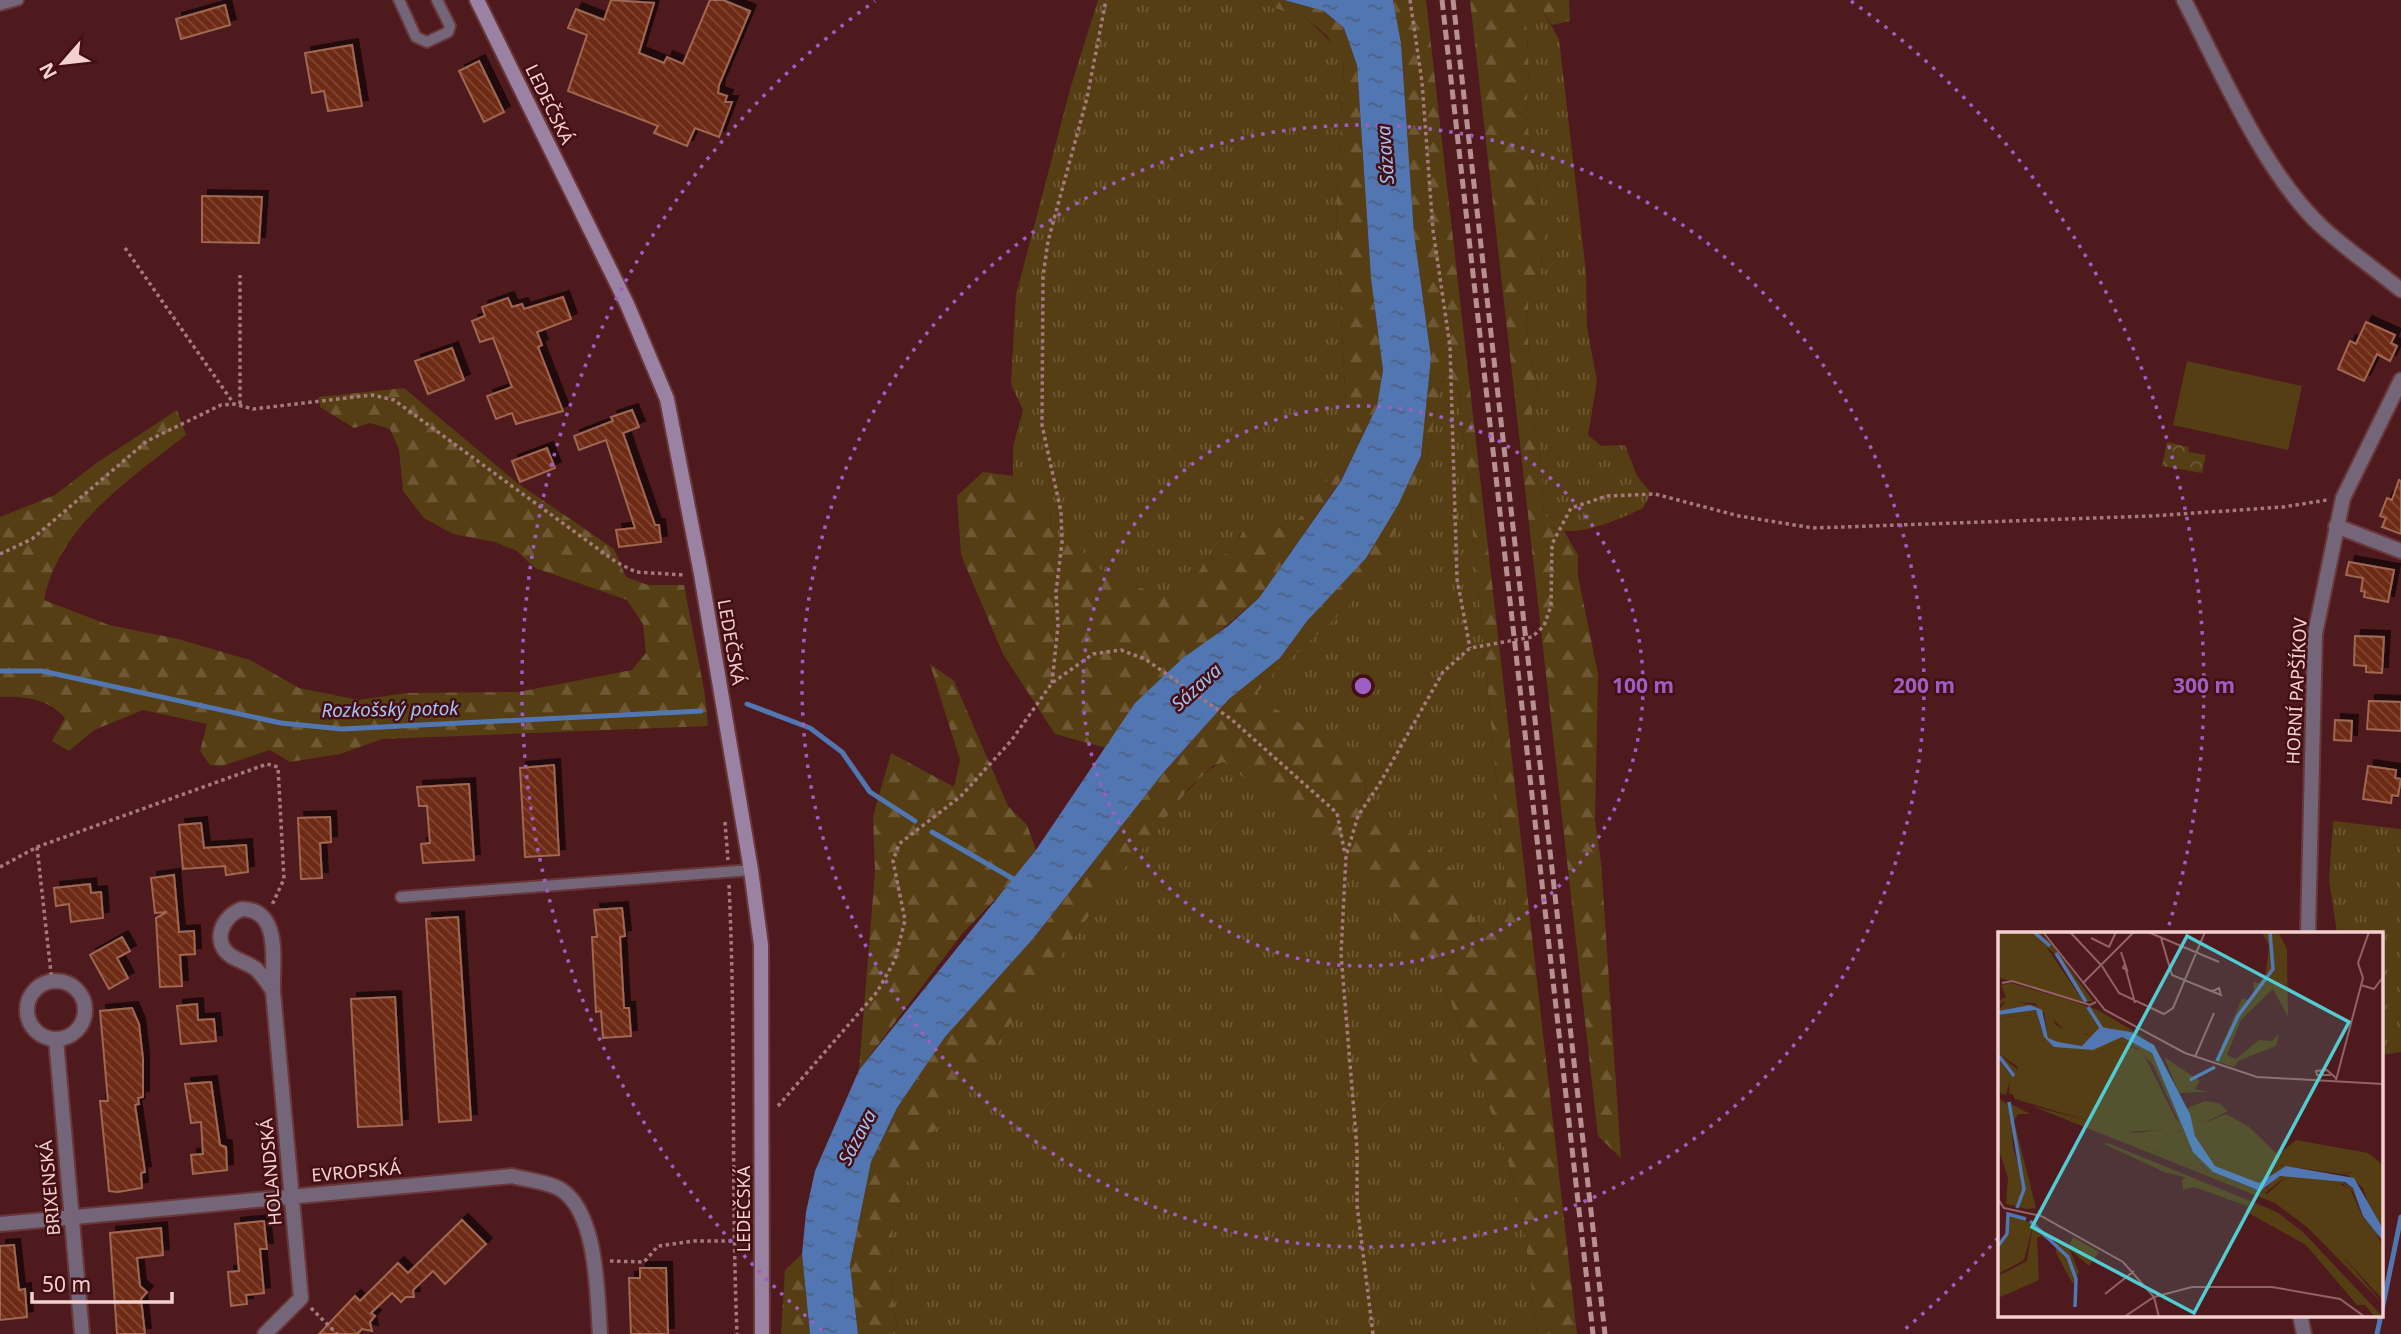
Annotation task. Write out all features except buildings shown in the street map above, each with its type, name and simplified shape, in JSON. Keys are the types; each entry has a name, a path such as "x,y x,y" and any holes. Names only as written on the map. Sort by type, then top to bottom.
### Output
{"main road":[{"name":"LEDEČSKÁ","path":"477,0 627,304 667,399 701,574 751,870 761,945 762,1334"}],"street":[{"path":"2184,0 2238,104 2281,177 2321,226 2401,290"},
{"name":"HORNÍ PAPŠÍKOV","path":"2308,932 2315,634 2343,498 2401,380"},
{"path":"2336,526 2401,551"},
{"path":"266,919 251,909 234,912 227,918 220,934 225,950 254,968 273,991"},
{"name":"HOLANDSKÁ","path":"266,919 271,933 273,991 301,1298"},
{"path":"52,982 74,988 82,998 84,1011 78,1028 68,1037 56,1039 39,1034 31,1025 27,1013 28,1001 35,991 52,982"},
{"name":"BRIXENSKÁ","path":"56,1039 82,1334"},
{"name":"EVROPSKÁ","path":"0,1224 512,1176 561,1189 583,1216 595,1261 600,1334"},
{"path":"265,1334 301,1298"},
{"path":"2300,1316 2304,1334"}],"lane":[{"path":"0,5 18,0"},
{"path":"398,0 416,37 427,42 449,32 450,26 437,0"},
{"path":"401,897 751,870"}],"path":[{"path":"1052,683 1058,626 1056,592 1062,542 1061,512 1042,425 1043,277 1048,242 1087,99 1106,0"},
{"path":"1410,0 1422,82 1433,230 1450,346 1457,579 1470,648"},
{"path":"125,248 234,404"},
{"path":"240,275 240,404"},
{"path":"0,554 32,539 147,441 221,405 240,404 253,409 372,395 394,400 616,562 636,572 701,574"},
{"path":"1373,1334 1357,1205 1357,1149 1341,954 1346,856 1358,816 1380,783 1443,672 1470,648 1532,637 1544,626 1551,606 1552,544 1571,508 1606,496 1655,494 1739,516 1813,528 2151,516 2283,507 2343,498"},
{"path":"762,1125 877,992 895,960 905,920 893,860 899,844 961,796 1011,741 1052,683 1093,654 1121,650 1145,659 1231,719 1337,813 1346,856"},
{"path":"0,867 37,847 267,764 278,767 284,878 266,919"},
{"path":"725,820 735,1017 733,1241 737,1334"},
{"path":"37,847 52,982"},
{"path":"595,1261 644,1262 658,1246 694,1241 733,1241"},
{"path":"301,1298 337,1334"}],"green space":[{"path":"1098,0 1250,0 1306,18 1340,51 1344,61 1336,216 1346,409 1352,423 1350,438 1328,481 1288,530 1268,521 1240,534 1233,552 1206,559 1189,591 1160,596 1098,569 1079,548 1062,542 1051,528 1050,508 1032,500 1013,476 1013,447 1023,410 1011,384 1016,295 1071,86"},
{"path":"1250,0 1284,0 1324,11 1344,28 1357,65 1371,279 1383,370 1377,406 1341,480 1259,598 1135,703 1106,748 1055,734 1003,654 961,555 957,496 983,472 1013,476 1032,500 1050,508 1051,528 1062,542 1079,548 1098,569 1160,596 1189,590 1206,559 1233,552 1245,529 1254,522 1270,522 1288,530 1309,507 1327,481 1352,425 1346,409 1336,216 1344,61 1327,36 1306,18"},
{"path":"1393,0 1426,0 1577,1334 1537,1334 1524,1227 1506,1153 1451,1002 1405,929 1345,857 1224,762 1213,766 1189,788 1131,863 1119,871 1078,932 944,1114 906,1183 893,1229 890,1276 898,1334 858,1334 850,1265 871,1162 897,1108 945,1037 1032,940 1163,773 1229,699 1280,658 1307,621 1366,558 1398,505 1421,456 1431,358 1414,233 1401,43","holes":["1450,378 1457,385 1508,903 1502,930 1490,936 1475,924 1458,874 1412,834 1389,827 1366,802 1365,773 1305,726 1259,699 1258,692 1275,672 1350,605 1384,556 1427,459 1441,382"]},
{"path":"1470,0 1569,0 1570,21 1552,25 1540,6 1532,3 1526,19 1529,71 1526,116 1543,224 1541,271 1529,293 1527,323 1529,353 1538,387 1532,411 1541,464 1544,512 1552,527 1564,531 1578,555 1578,576 1598,674 1595,820 1601,862 1621,1158 1598,1136"},
{"path":"1531,3 1540,6 1559,39 1586,272 1587,327 1597,381 1588,435 1601,446 1625,445 1637,476 1651,493 1643,508 1609,523 1581,530 1556,529 1548,523 1544,512 1541,464 1532,411 1538,387 1529,353 1527,323 1529,293 1541,271 1543,224 1526,116 1529,71 1526,19"},
{"path":"2187,361 2302,386 2288,450 2173,425"},
{"path":"1450,378 1457,385 1460,397 1508,903 1502,930 1490,936 1475,924 1458,874 1412,835 1389,827 1366,802 1365,773 1305,726 1259,699 1258,693 1427,459 1441,382"},
{"path":"404,388 516,482 614,549 626,577 648,585 684,585 705,695 708,726 382,739 340,754 290,762 270,750 222,766 210,765 200,751 207,724 143,710 94,730 69,751 52,741 65,718 59,712 36,700 0,697 0,517 55,495 98,462 177,410 186,435 120,487 81,526 52,573 44,600 109,625 178,639 250,660 299,688 359,700 406,693 518,692 632,670 646,653 643,624 627,600 535,568 517,551 495,542 453,534 424,518 403,491 399,449 390,429 370,423 354,428 320,407 319,397"},
{"path":"2167,442 2189,447 2188,452 2206,455 2202,473 2162,466"},
{"path":"930,664 954,681 1008,806 1027,825 1036,850 1005,889 961,935 859,1070 875,871 873,817 891,753 954,787 960,760"},
{"path":"1224,762 1345,857 1405,929 1451,1002 1506,1153 1524,1227 1537,1334 898,1334 890,1276 893,1229 906,1183 944,1114 1078,932 1119,871 1131,863 1187,791 1212,768"},
{"path":"2333,821 2401,829 2401,1052 2384,1055 2384,932 2337,932 2329,880"},
{"path":"802,1254 810,1334 781,1334 785,1270"}],"water":[{"name":"Sázava","path":"1284,0 1393,0 1401,43 1414,233 1431,358 1421,456 1398,505 1366,558 1307,621 1280,658 1229,699 1163,773 1032,940 945,1037 897,1108 871,1162 850,1265 858,1334 810,1334 802,1254 806,1212 815,1171 859,1070 1036,850 1135,703 1183,658 1228,626 1259,598 1341,481 1377,406 1383,370 1371,279 1357,65 1344,28 1324,11"}],"waterway":[{"name":"Rozkošský potok","path":"0,671 42,671 281,723 342,729 701,711"},
{"name":"Rozkošský potok","path":"747,704 810,728 842,752 870,792 915,821"},
{"name":"Rozkošský potok","path":"932,832 1017,881"},
{"path":"2384,1300 2401,1217"},
{"path":"2377,1334 2381,1316"}],"railway":[{"path":"1442,0 1593,1334"},
{"path":"1453,0 1605,1334"}]}
